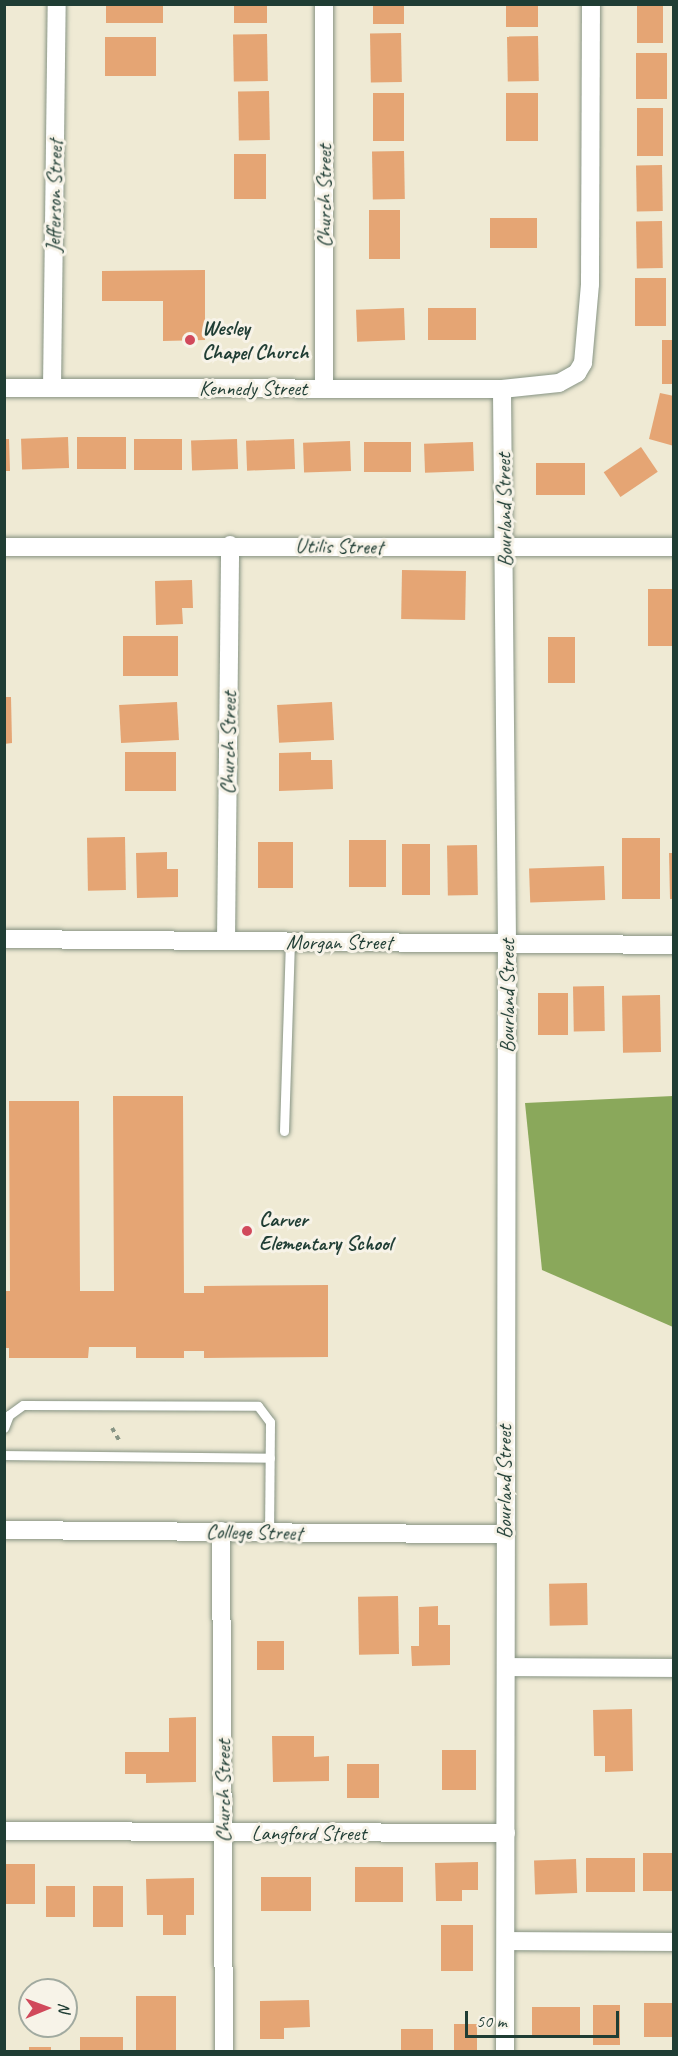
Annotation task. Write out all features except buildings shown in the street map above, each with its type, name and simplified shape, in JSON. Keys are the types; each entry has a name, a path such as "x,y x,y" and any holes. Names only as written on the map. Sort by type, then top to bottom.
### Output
{"street":[{"name":"Jefferson Street","path":"52,388 57,4"},
{"name":"Church Street","path":"324,4 324,387"},
{"path":"502,389 559,383 578,373 583,363 590,284 591,4"},
{"name":"Kennedy Street","path":"4,388 502,389"},
{"name":"Bourland Street","path":"502,389 507,943 503,1534 506,1667 505,2052"},
{"name":"Church Street","path":"226,941 230,545"},
{"name":"Utilis Street","path":"4,547 230,545 674,547"},
{"name":"Morgan Street","path":"4,939 674,945"},
{"name":"College Street","path":"4,1530 503,1534"},
{"name":"Church Street","path":"221,1531 224,2052"},
{"path":"506,1667 674,1668"},
{"name":"Langford Street","path":"4,1831 506,1833"},
{"path":"506,1941 674,1942"}],"lane":[{"path":"284,1131 290,942"},
{"path":"4,1428 9,1415 23,1405 243,1403 258,1406 270,1422 269,1532"},
{"path":"4,1455 270,1458"}],"path":[{"path":"112,1428 123,1447"}],"green space":[{"path":"674,1096 673,1327 542,1270 525,1103"}],"place":[{"name":"Wesley Chapel Church","path":"190,340"},
{"name":"Carver Elementary School","path":"247,1231"}]}
